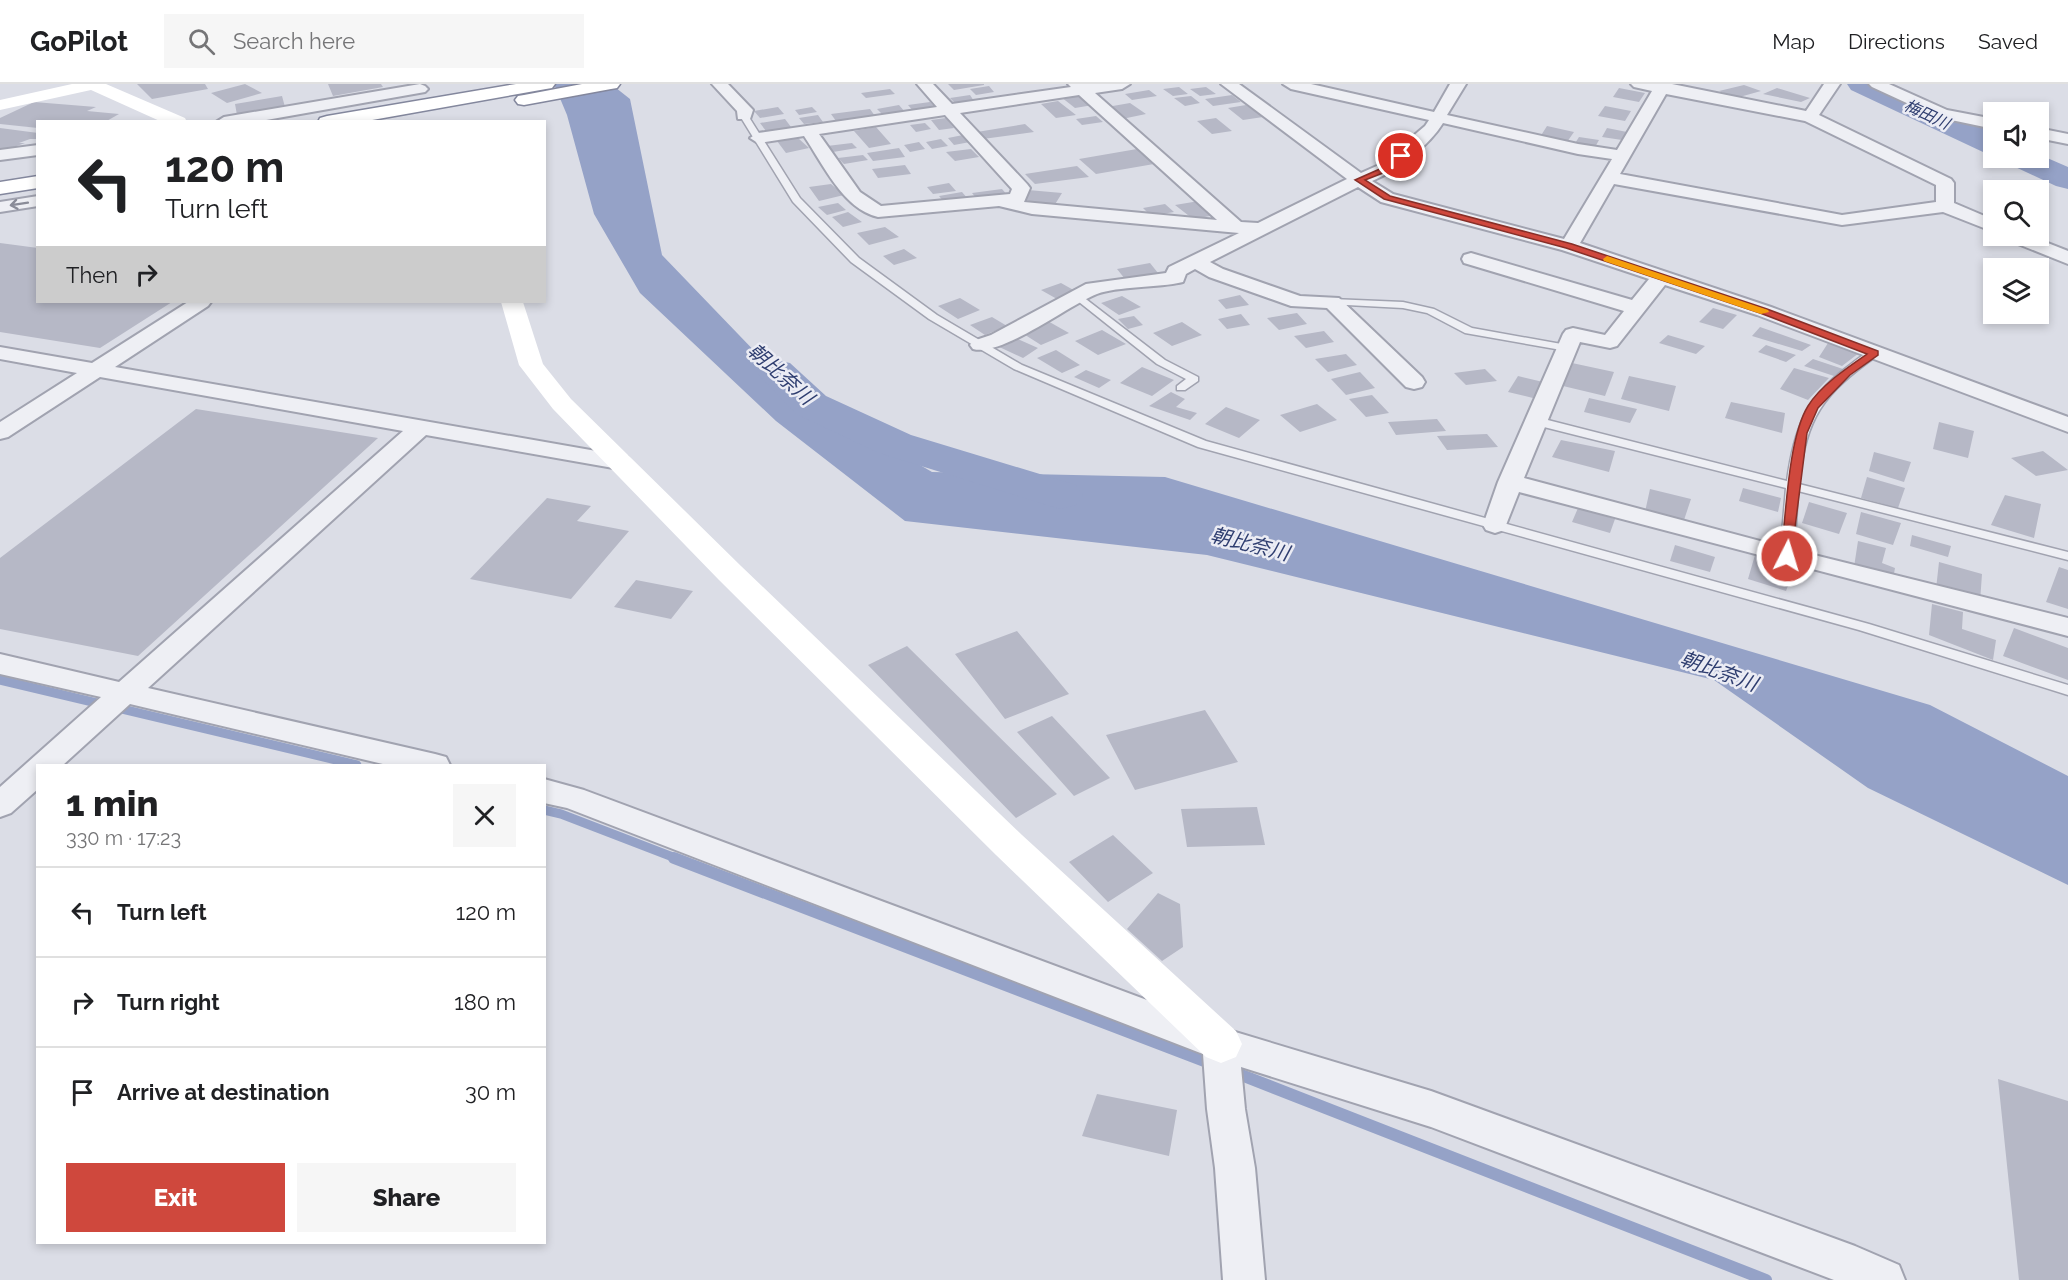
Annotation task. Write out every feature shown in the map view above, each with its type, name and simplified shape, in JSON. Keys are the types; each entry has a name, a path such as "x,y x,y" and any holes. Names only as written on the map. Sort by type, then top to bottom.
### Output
{"main road":[{"path":"0,105 93,84 174,120"},
{"path":"409,120 546,84"},
{"path":"342,120 611,84"},
{"path":"0,174 36,168"},
{"path":"0,188 36,182"},
{"path":"512,303 531,365 562,404 1010,845 1221,1044"}],"street":[{"path":"720,84 745,110 744,116"},
{"path":"808,130 854,196 878,212 1017,200 1021,189 925,84"},
{"path":"758,138 948,110 1079,87 1122,84"},
{"path":"1229,84 1387,198 1569,246 1764,311 2068,425"},
{"path":"1291,84 1578,149 1623,156"},
{"path":"981,345 998,339 1093,288 1176,278 1176,271 1195,261 1385,169 1431,129 1458,84"},
{"path":"1639,84 1662,86 1810,117 1945,183 1945,206"},
{"path":"1810,117 1832,84"},
{"path":"1877,84 1943,114 1983,122"},
{"path":"1569,246 1611,178 1662,86"},
{"path":"1079,87 1236,227"},
{"path":"236,120 420,89"},
{"path":"2049,135 2068,139"},
{"path":"0,155 36,150"},
{"path":"1611,178 1842,220 1945,206 1983,222"},
{"path":"0,207 36,201"},
{"path":"1001,201 1032,209 1260,229"},
{"path":"2039,246 2068,258"},
{"path":"1471,259 1637,308"},
{"path":"1195,261 1216,273 1298,302 1332,302 1414,382"},
{"path":"1495,525 1510,482 1573,334 1610,342 1662,278"},
{"path":"0,432 199,303"},
{"path":"0,353 620,462"},
{"path":"45,764 421,427"},
{"path":"1510,482 1787,556 2068,627"},
{"path":"0,664 431,764"},
{"path":"0,805 36,773"},
{"path":"546,791 573,798 1221,1044 1431,1109 1865,1276"},
{"path":"1221,1044 1226,1109 1235,1168 1244,1280"}],"lane":[{"path":"744,116 796,200 855,260 933,317 1018,368 1202,444 1864,627 2068,690"},
{"path":"1078,296 1161,362 1194,380 1181,388"},
{"path":"1332,302 1403,305 1430,310 1469,331 1567,348"},
{"path":"1787,556 1801,433 1813,406 1846,373 1874,353"},
{"path":"1536,421 2068,556"}],"water":[{"path":"554,84 611,84 630,99 662,255 767,364 836,416 932,472 1165,477 1930,705 2068,776 2068,885 1868,788 1714,680 1207,555 905,521 776,421 640,293 594,214 567,115"}],"building":[{"path":"137,84 205,84 208,89 152,99"},
{"path":"245,84 262,93 227,103 211,93"},
{"path":"328,84 381,84 383,87 333,96"},
{"path":"948,84 984,84 984,85 954,90"},
{"path":"1744,85 1761,91 1736,98 1719,91"},
{"path":"989,86 994,92 976,95 970,89"},
{"path":"1179,87 1188,94 1173,96 1163,89"},
{"path":"1206,87 1216,94 1200,96 1190,89"},
{"path":"1619,88 1645,93 1639,102 1613,97"},
{"path":"1777,88 1810,98 1801,102 1763,94"},
{"path":"890,89 895,94 866,98 861,93"},
{"path":"1149,90 1157,96 1132,100 1125,94"},
{"path":"1077,94 1093,105 1075,108 1061,97"},
{"path":"970,95 974,101 956,104 950,98"},
{"path":"1232,95 1241,102 1213,106 1205,99"},
{"path":"282,96 285,107 237,115 235,104"},
{"path":"1191,96 1200,103 1185,106 1174,98"},
{"path":"1058,101 1076,115 1056,118 1041,104"},
{"path":"34,102 96,107 87,111 119,114 108,120 36,120 36,128 0,124 0,118"},
{"path":"930,102 936,108 914,112 908,105"},
{"path":"1130,103 1146,114 1122,119 1107,107"},
{"path":"899,105 905,112 883,115 877,109"},
{"path":"1246,105 1263,117 1243,120 1228,108"},
{"path":"1605,106 1631,111 1625,121 1598,116"},
{"path":"778,107 784,114 760,118 754,111"},
{"path":"812,107 817,112 799,115 795,110"},
{"path":"870,109 875,116 836,121 831,114"},
{"path":"818,115 823,122 804,124 799,118"},
{"path":"1096,116 1103,122 1082,125 1076,119"},
{"path":"946,118 954,128 939,130 931,120"},
{"path":"1216,118 1232,131 1212,134 1197,121"},
{"path":"785,119 791,127 766,131 760,123"},
{"path":"925,123 931,129 916,132 910,125"},
{"path":"1025,124 1034,132 983,139 977,132"},
{"path":"1547,126 1574,132 1567,142 1540,137"},
{"path":"876,127 891,144 869,148 854,131"},
{"path":"0,128 36,133 36,139 30,139 0,152"},
{"path":"1607,128 1627,132 1622,140 1602,137"},
{"path":"963,135 970,142 954,145 948,138"},
{"path":"1579,137 1599,140 1594,149 1574,145"},
{"path":"798,138 809,148 786,153 777,141"},
{"path":"941,139 948,146 932,149 926,142"},
{"path":"919,142 925,149 910,152 904,145"},
{"path":"852,143 857,148 833,152 827,146"},
{"path":"899,148 905,157 873,161 867,153"},
{"path":"971,149 979,157 955,161 946,152"},
{"path":"1137,149 1154,164 1096,174 1079,159"},
{"path":"863,155 868,160 844,164 838,158"},
{"path":"905,165 911,174 878,178 872,169"},
{"path":"1077,166 1089,177 1035,184 1025,174"},
{"path":"949,183 956,191 933,194 927,187"},
{"path":"831,184 844,195 819,201 809,187"},
{"path":"1002,189 1009,197 978,200 972,193"},
{"path":"1028,190 1062,193 1054,206 1020,202"},
{"path":"962,192 968,199 945,203 939,196"},
{"path":"1199,201 1216,215 1193,219 1175,205"},
{"path":"838,203 846,210 827,215 818,207"},
{"path":"1165,204 1174,212 1151,216 1143,208"},
{"path":"848,212 862,222 843,227 832,217"},
{"path":"885,227 899,237 869,245 857,233"},
{"path":"0,243 36,248 36,303 170,303 100,348 0,332"},
{"path":"904,249 917,258 894,265 883,256"},
{"path":"1150,263 1158,273 1125,279 1117,269"},
{"path":"1061,283 1077,292 1057,299 1041,290"},
{"path":"1240,295 1249,305 1226,309 1218,300"},
{"path":"1122,296 1141,307 1119,315 1101,303"},
{"path":"960,298 980,310 958,319 938,306"},
{"path":"1713,308 1737,315 1723,329 1699,322"},
{"path":"1297,313 1307,324 1279,330 1267,318"},
{"path":"1241,314 1250,325 1227,329 1218,319"},
{"path":"1134,316 1143,325 1128,329 1118,319"},
{"path":"992,317 1007,326 985,335 970,325"},
{"path":"1046,320 1069,333 1041,345 1019,331"},
{"path":"1182,322 1202,335 1172,346 1153,333"},
{"path":"1760,327 1811,345 1802,351 1752,336"},
{"path":"1102,330 1126,344 1098,355 1075,341"},
{"path":"1324,331 1334,342 1306,348 1294,336"},
{"path":"1668,335 1705,346 1696,354 1659,343"},
{"path":"1011,336 1038,348 1023,358 995,345"},
{"path":"1828,343 1859,353 1842,366 1819,357"},
{"path":"1766,345 1796,355 1786,362 1758,352"},
{"path":"1056,350 1080,365 1062,373 1037,358"},
{"path":"1346,354 1357,365 1328,372 1315,359"},
{"path":"1813,359 1843,369 1834,376 1804,366"},
{"path":"1572,363 1614,372 1605,396 1563,386"},
{"path":"1142,367 1174,380 1152,396 1120,383"},
{"path":"1794,368 1829,378 1808,400 1780,389"},
{"path":"1485,369 1497,381 1466,385 1454,373"},
{"path":"1086,370 1111,380 1099,388 1074,377"},
{"path":"1360,372 1375,388 1346,395 1331,379"},
{"path":"1518,376 1543,382 1533,398 1508,392"},
{"path":"1629,376 1676,386 1669,411 1621,399"},
{"path":"1171,392 1185,399 1176,407 1197,413 1190,420 1149,406"},
{"path":"1372,395 1389,413 1366,417 1349,399"},
{"path":"1589,398 1637,409 1630,423 1584,412"},
{"path":"1731,402 1785,413 1782,433 1725,418"},
{"path":"1317,404 1337,420 1300,432 1280,415"},
{"path":"1226,407 1260,420 1239,438 1205,424"},
{"path":"196,409 378,438 138,656 0,629 0,558"},
{"path":"1437,419 1446,431 1396,435 1388,422"},
{"path":"1939,422 1974,431 1968,458 1933,449"},
{"path":"1487,434 1498,447 1447,450 1437,436"},
{"path":"1561,440 1615,451 1609,472 1552,457"},
{"path":"2043,451 2068,470 2036,476 2011,458"},
{"path":"1874,452 1911,462 1904,482 1869,471"},
{"path":"1867,477 1905,488 1898,508 1861,498"},
{"path":"1743,488 1781,498 1778,512 1739,501"},
{"path":"1650,489 1691,499 1683,523 1645,512"},
{"path":"2005,495 2041,504 2034,538 1991,525"},
{"path":"547,498 591,506 577,521 629,531 571,599 470,579"},
{"path":"1809,502 1847,513 1839,534 1802,523"},
{"path":"1578,508 1615,519 1610,533 1572,522"},
{"path":"1861,512 1901,523 1893,545 1856,534"},
{"path":"1912,535 1951,546 1948,557 1910,546"},
{"path":"1858,541 1886,548 1882,563 1895,568 1893,579 1854,567"},
{"path":"1675,545 1715,557 1710,572 1670,561"},
{"path":"1755,555 1795,568 1786,591 1748,579"},
{"path":"1939,562 1982,574 1980,602 1936,589"},
{"path":"2059,567 2068,570 2068,609 2046,602"},
{"path":"636,580 693,591 671,619 614,607"},
{"path":"1932,604 1963,612 1962,629 1996,640 1993,660 1929,635"},
{"path":"2014,628 2068,648 2068,680 2003,656"},
{"path":"1017,631 1069,694 1005,719 955,654"},
{"path":"907,646 1057,794 1016,818 868,665"},
{"path":"1205,710 1238,762 1135,790 1106,735"},
{"path":"1052,716 1110,778 1074,796 1017,732"},
{"path":"1257,807 1265,845 1187,847 1181,809"},
{"path":"1113,835 1153,873 1108,902 1069,862"},
{"path":"1158,893 1180,904 1183,947 1162,961 1127,929"},
{"path":"1998,1079 2068,1101 2068,1280 2019,1280"},
{"path":"1097,1094 1177,1110 1169,1156 1082,1136"}],"waterway":[{"name":"梅田川","path":"1861,84 1983,140"},
{"name":"梅田川","path":"2044,168 2068,179"},
{"name":"朝比奈川","path":"776,372 811,405 895,444 1060,495"},
{"path":"0,680 353,764"},
{"path":"546,810 561,814 678,859"},
{"path":"674,858 1212,1064"},
{"path":"1231,1071 1766,1280"}],"slow traffic":[{"path":"1607,259 1764,312"}],"route":[{"path":"1401,156 1385,169 1359,180 1387,198 1569,246 1764,311 1874,353 1846,373 1813,406 1801,433 1787,556"}]}
